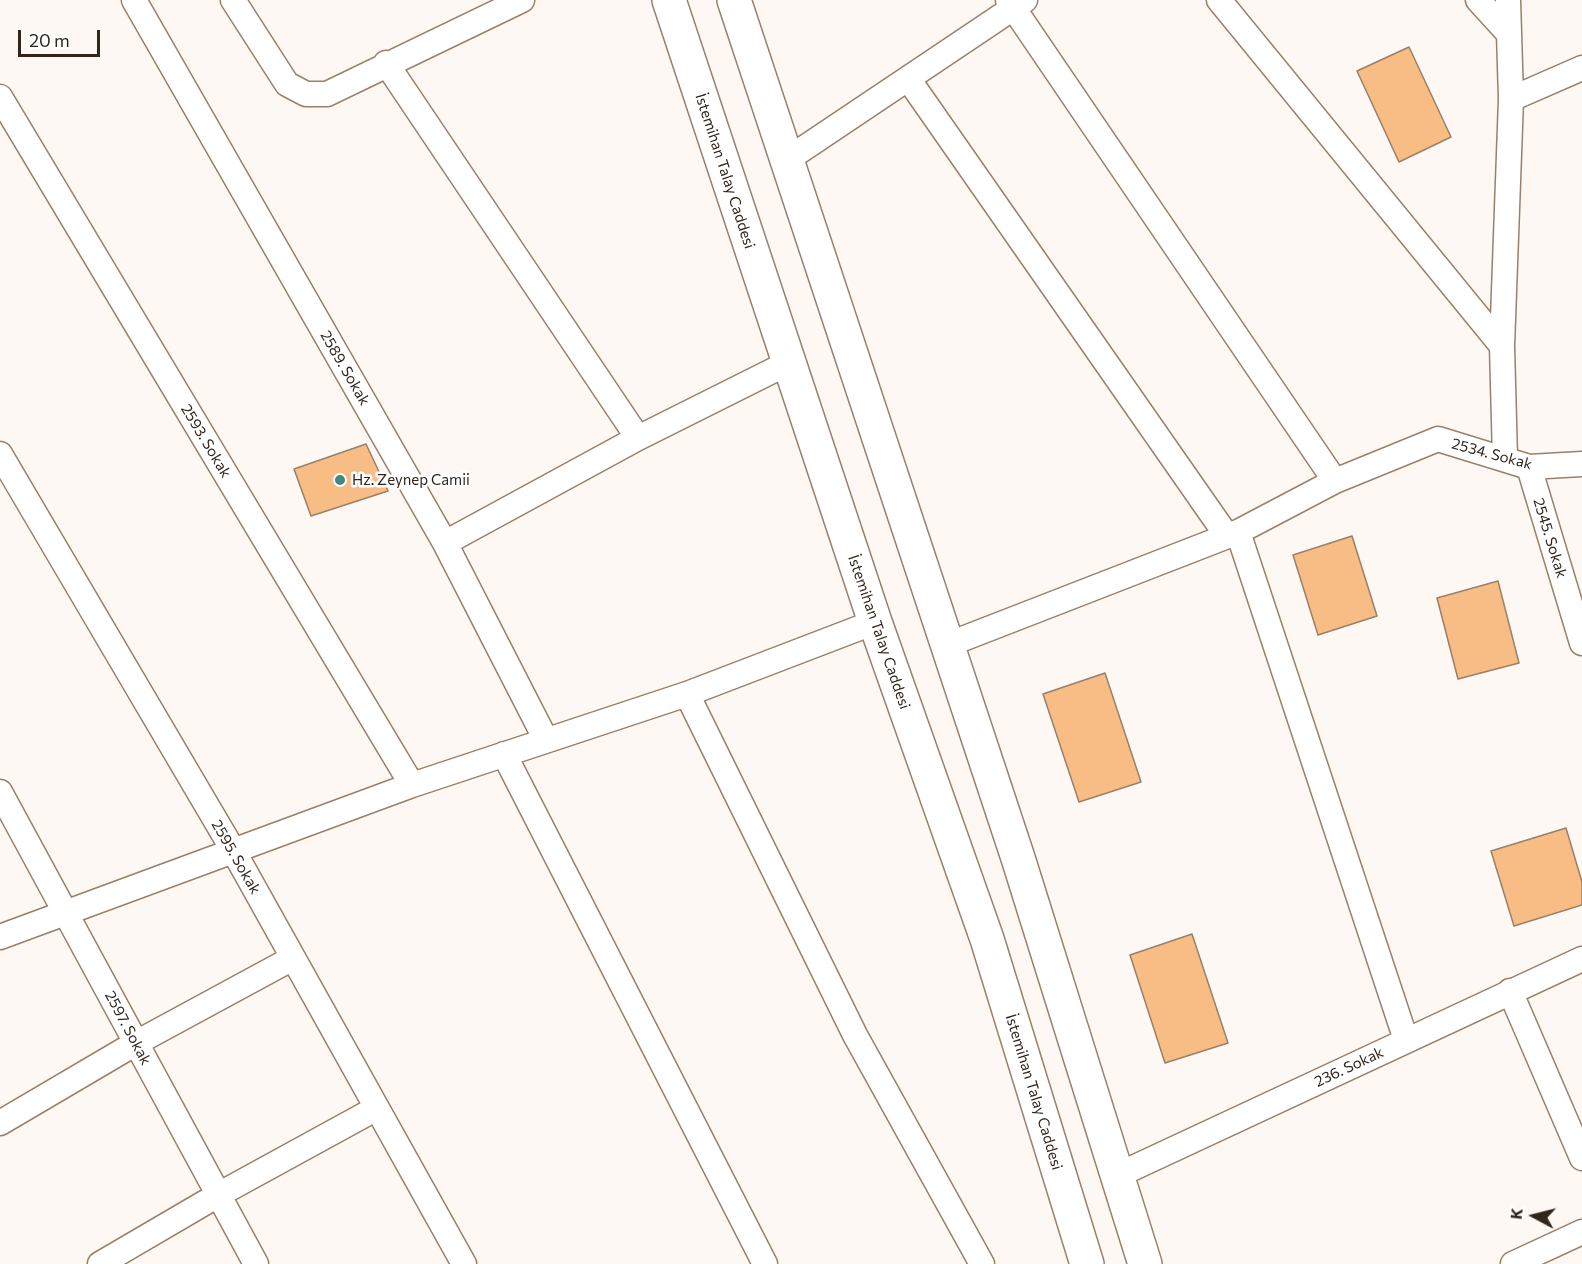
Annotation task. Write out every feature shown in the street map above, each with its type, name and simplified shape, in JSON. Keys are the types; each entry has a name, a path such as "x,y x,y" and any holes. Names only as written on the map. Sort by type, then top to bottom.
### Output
{"street":[{"name":"2589. Sokak","path":"135,0 444,543 546,740"},
{"path":"233,0 287,84 306,94 327,94 387,63 522,0"},
{"name":"İstemihan Talay Caddesi","path":"669,0 875,622 987,939 1087,1264"},
{"path":"734,0 1018,858 1145,1264"},
{"path":"1219,0 1502,346"},
{"path":"1478,0 1509,34"},
{"path":"1504,459 1502,346 1511,99 1508,0"},
{"path":"788,159 909,80 1016,3 1335,482 1232,534 947,645"},
{"path":"387,63 638,438"},
{"path":"1511,99 1582,68"},
{"path":"909,80 1232,534 1407,1040"},
{"name":"2593. Sokak","path":"1,101 412,785"},
{"path":"444,543 638,438 788,363"},
{"name":"2534. Sokak","path":"1335,482 1438,439 1529,467 1582,464"},
{"name":"2595. Sokak","path":"0,454 233,850 464,1264"},
{"name":"2545. Sokak","path":"1529,467 1582,643"},
{"path":"0,937 412,785 687,694 875,622"},
{"path":"687,694 855,1035 982,1264"},
{"path":"504,754 765,1264"},
{"name":"2597. Sokak","path":"0,792 256,1264"},
{"path":"0,1123 136,1043 293,958"},
{"name":"236. Sokak","path":"1116,1176 1582,958"},
{"path":"1510,991 1582,1158"},
{"path":"100,1264 218,1195 377,1108"},
{"path":"1513,1264 1582,1232"}],"building":[{"path":"1409,47 1451,137 1399,162 1357,71"},
{"name":"Hz. Zeynep Camii","path":"366,444 388,491 311,516 294,469"},
{"path":"1352,536 1377,616 1318,635 1293,555"},
{"path":"1498,581 1519,663 1458,679 1437,598"},
{"path":"1105,673 1141,782 1079,802 1043,694"},
{"path":"1566,828 1582,882 1582,905 1514,926 1491,851"},
{"path":"1192,934 1228,1043 1165,1063 1130,955"}],"place":[{"name":"Hz. Zeynep Camii","path":"340,480"}]}
